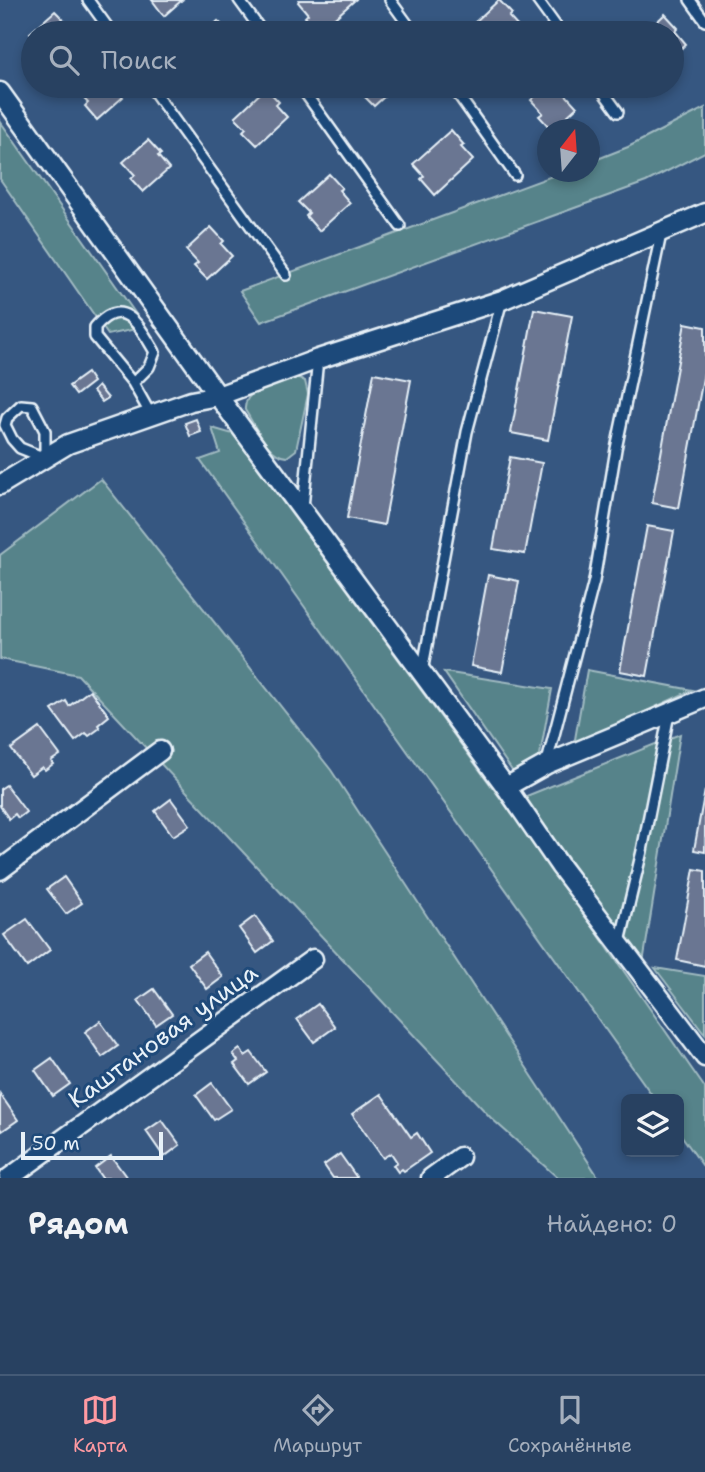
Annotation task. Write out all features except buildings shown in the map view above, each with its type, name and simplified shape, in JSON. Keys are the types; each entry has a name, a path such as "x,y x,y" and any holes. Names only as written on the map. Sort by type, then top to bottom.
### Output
{"street":[{"path":"0,92 218,396 506,787 560,866 705,1057"},
{"path":"0,485 68,444 502,300 703,218"},
{"path":"506,787 547,764 705,698"},
{"path":"0,870 160,751"},
{"name":"Каштановая улица","path":"9,1178 313,959"},
{"path":"431,1178 460,1157"}],"lane":[{"path":"88,0 103,21"},
{"path":"239,0 254,21"},
{"path":"390,0 405,21"},
{"path":"537,0 552,21"},
{"path":"690,0 705,21"},
{"path":"159,98 286,275"},
{"path":"309,98 400,226"},
{"path":"460,98 515,175"},
{"path":"608,98 618,112"},
{"path":"547,764 594,581 616,449 661,234"},
{"path":"422,674 467,432 502,300"},
{"path":"132,383 149,367 155,352 138,324 127,314 115,313 103,317 95,327 94,337 132,383 151,415"},
{"path":"302,508 318,359"},
{"path":"21,405 32,406 45,432 45,458 20,448 5,425 7,418 21,405"},
{"path":"649,983 620,942 642,851 668,714"}],"green space":[{"path":"705,108 705,152 646,182 261,322 240,291 537,182 600,182 600,158"},
{"path":"0,121 145,327 108,335 0,179"},
{"path":"295,376 305,381 308,394 296,450 287,457 280,456 268,446 258,431 245,410 246,403 255,391"},
{"path":"212,428 233,434 559,878 705,1088 705,1169 684,1139 684,1094 651,1094 200,460 220,453"},
{"path":"101,479 331,770 599,1178 558,1178 491,1118 78,675 0,659 0,555"},
{"path":"587,670 692,690 574,745"},
{"path":"444,672 552,689 538,766 513,772"},
{"path":"680,734 643,963 524,797"},
{"path":"655,968 705,976 705,1034"}]}
